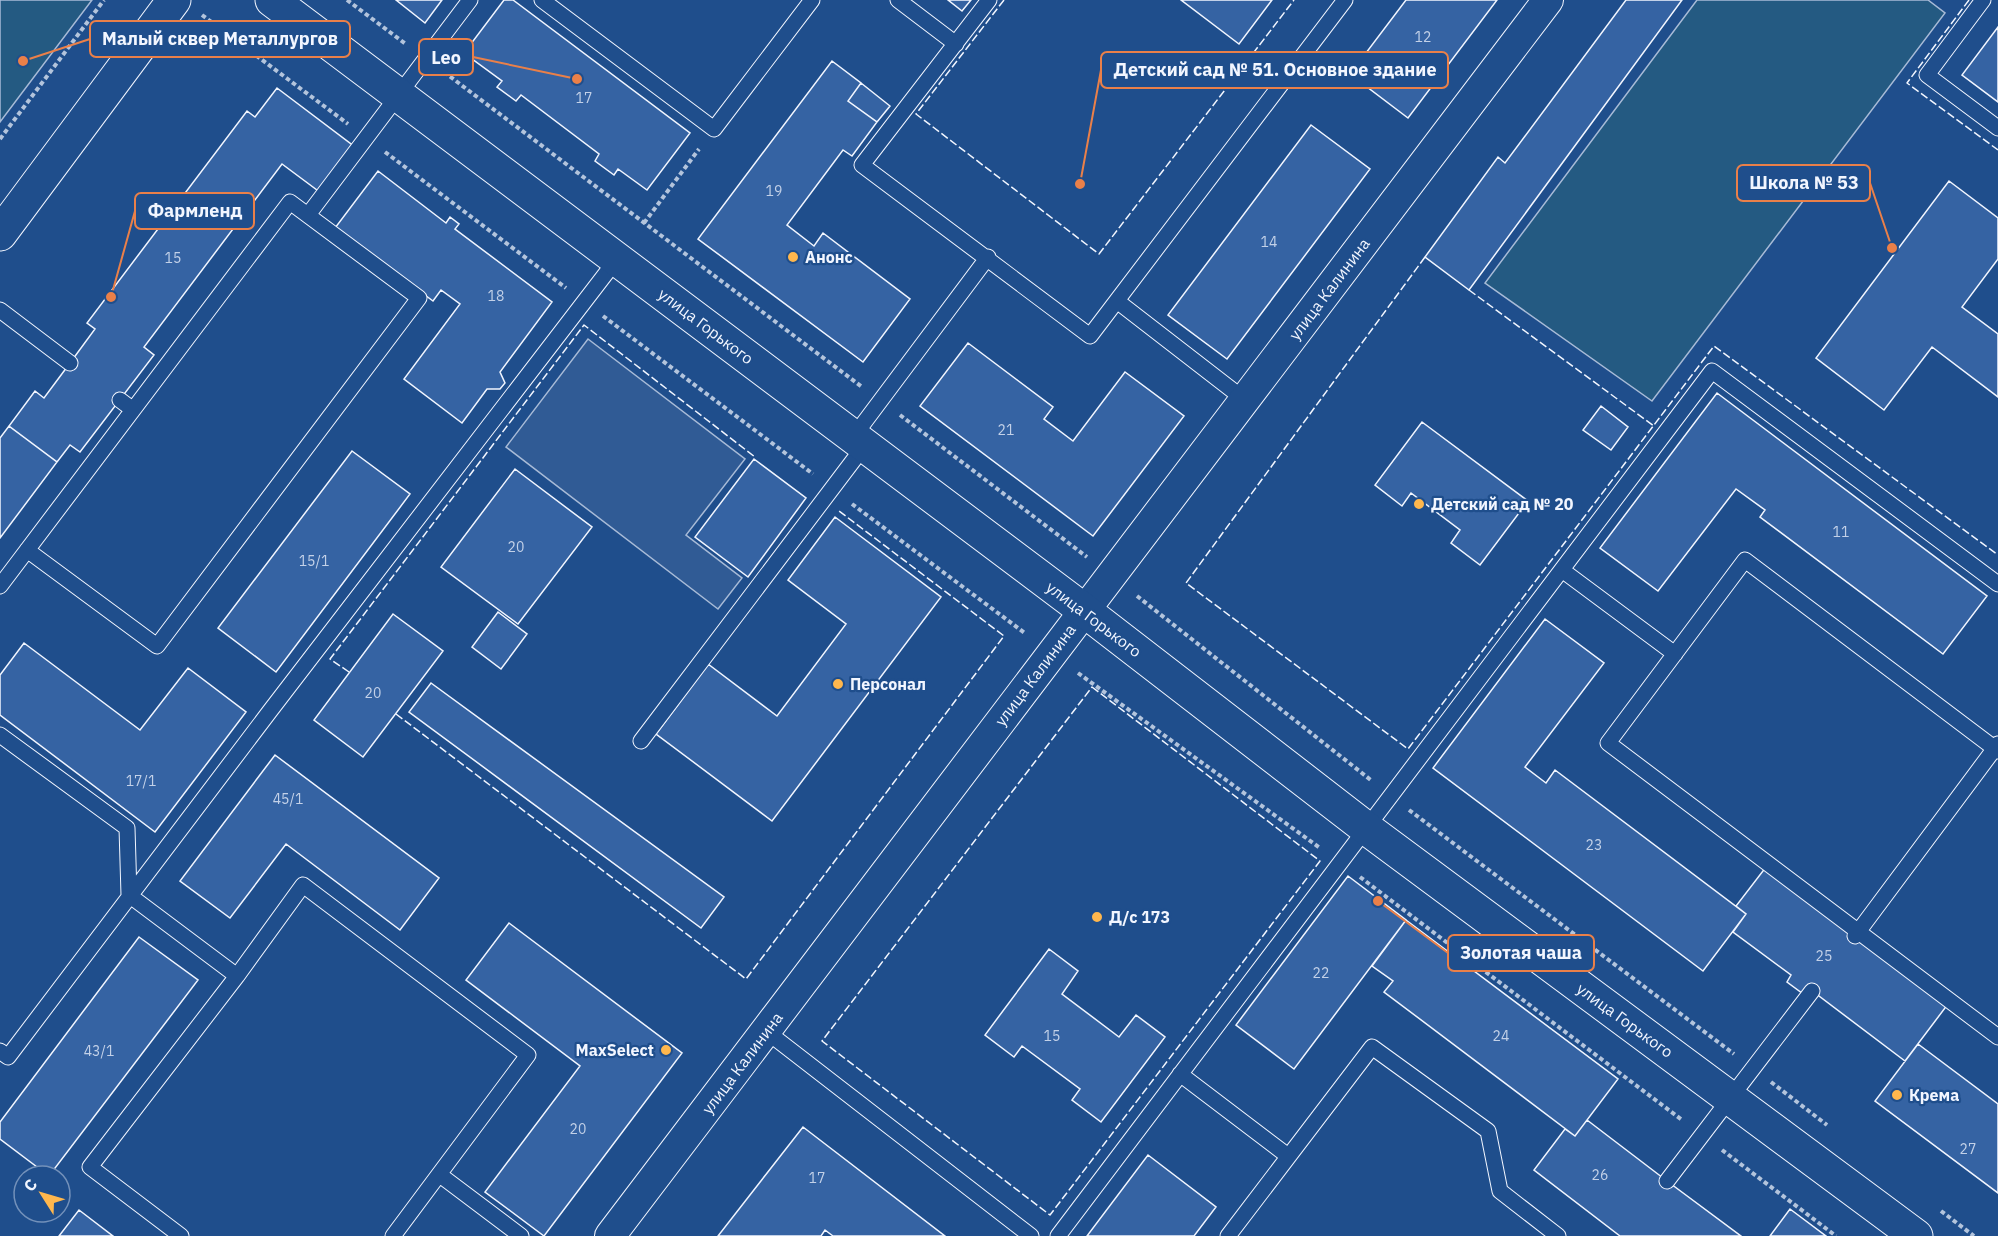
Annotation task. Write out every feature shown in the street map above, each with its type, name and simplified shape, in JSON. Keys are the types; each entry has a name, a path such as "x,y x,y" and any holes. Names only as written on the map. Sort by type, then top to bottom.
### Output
{"street":[{"name":"улица Горького","path":"272,0 1085,611 1366,828 1916,1236"},
{"name":"улица Калинина","path":"610,1236 1548,0"},
{"path":"0,234 187,7"}],"lane":[{"path":"308,215 400,96 470,0"},
{"path":"542,0 714,129 812,0"},
{"path":"897,0 956,44"},
{"path":"989,0 862,165 1090,336 1345,0"},
{"path":"1983,0 1927,75 1998,128"},
{"path":"0,586 126,405 290,202 419,298 156,646 27,550"},
{"path":"641,741 832,489 881,401 987,257"},
{"path":"0,1051 8,1057 129,895 617,259"},
{"path":"1117,301 1245,400"},
{"path":"0,310 70,363"},
{"path":"1058,1236 1712,371 1998,584"},
{"path":"1857,933 1997,748 1745,560 1608,743 1857,933 1998,1037"},
{"path":"1562,570 1675,654"},
{"path":"0,735 127,828 129,895"},
{"path":"181,1236 90,1167 237,976 303,885 528,1055 393,1236"},
{"path":"129,895 237,976"},
{"path":"1667,1182 1812,992"},
{"path":"766,1031 1031,1236"},
{"path":"1228,1236 1371,1047 1488,1131 1500,1191 1558,1236"},
{"path":"1180,1074 1288,1156"},
{"path":"440,1175 521,1236"}],"path":[{"path":"0,139 104,0"},
{"path":"347,0 1091,560"},
{"path":"187,7 367,139 1032,638"},
{"path":"644,223 714,129"},
{"path":"1137,596 1391,796 1835,1131"},
{"path":"1078,673 1340,862 1836,1236"},
{"path":"1937,1208 1974,1236"}],"shaded area":[{"path":"0,0 92,0 0,122"},
{"path":"1697,0 1928,0 1945,13 1652,401 1485,283"},
{"path":"588,339 745,459 686,535 742,578 718,609 506,447"}],"building":[{"path":"396,0 442,0 425,23"},
{"path":"504,0 513,0 690,133 647,190 618,169 614,175 595,161 599,154 521,95 516,101 497,87 502,81 464,53"},
{"path":"948,0 971,0 962,11"},
{"path":"1181,0 1272,0 1239,44"},
{"path":"1406,0 1497,0 1408,118 1350,74"},
{"path":"1626,0 1682,0 1469,290 1425,257 1498,157 1505,163"},
{"path":"1998,27 1998,102 1962,75"},
{"path":"832,61 861,83 848,101 877,122 852,156 843,150 787,225 814,246 823,233 910,299 863,362 698,239"},
{"path":"861,83 890,106 877,122 848,101"},
{"path":"277,88 355,147 321,193 282,164 144,347 154,355 80,452 70,445 57,462 9,426 35,391 44,398 95,329 87,323 247,111 255,117"},
{"path":"1311,125 1370,169 1227,359 1168,315"},
{"path":"378,171 446,223 450,217 459,224 455,229 552,302 500,372 505,383 500,389 487,389 462,423 404,379 460,304 441,290 433,301 335,228"},
{"path":"1949,181 1998,218 1998,259 1962,307 1998,334 1998,397 1932,347 1884,410 1816,358"},
{"path":"968,343 1053,407 1044,419 1073,441 1125,372 1184,416 1093,536 920,406"},
{"path":"1717,393 1987,596 1943,654 1760,517 1765,510 1736,489 1658,591 1600,548"},
{"path":"1601,406 1628,427 1611,450 1583,430"},
{"path":"1422,422 1528,501 1480,565 1451,543 1460,530 1411,493 1402,506 1375,485"},
{"path":"9,426 57,462 0,538 0,438"},
{"path":"352,451 410,494 276,672 218,628"},
{"path":"754,459 806,498 748,577 695,537"},
{"path":"515,469 592,527 518,624 441,567"},
{"path":"835,517 941,597 772,821 656,734 708,664 777,716 846,624 788,580"},
{"path":"498,612 527,634 501,669 472,647"},
{"path":"393,614 443,651 363,757 314,720"},
{"path":"1545,619 1604,663 1525,767 1546,783 1555,770 1746,914 1703,971 1433,768"},
{"path":"24,643 140,730 188,668 246,712 155,832 0,715 0,675"},
{"path":"431,683 724,897 701,928 409,712"},
{"path":"275,755 439,878 400,930 286,844 230,918 180,881"},
{"path":"1766,867 1948,1004 1905,1061 1811,990 1806,996 1787,982 1791,975 1733,932 1746,914 1736,906"},
{"path":"1348,876 1406,920 1294,1069 1236,1025"},
{"path":"1406,920 1618,1079 1575,1136 1384,992 1393,981 1372,966"},
{"path":"509,923 682,1053 544,1236 485,1192 580,1066 466,980"},
{"path":"139,937 198,980 58,1164 33,1164 0,1139 0,1122"},
{"path":"1049,949 1078,971 1062,994 1119,1037 1136,1015 1165,1037 1101,1122 1072,1100 1080,1089 1022,1046 1014,1057 985,1035"},
{"path":"1918,1044 1998,1104 1998,1193 1875,1101"},
{"path":"1587,1120 1741,1236 1620,1236 1534,1170 1565,1129 1575,1136"},
{"path":"803,1127 945,1236 833,1236 825,1230 821,1236 718,1236"},
{"path":"1148,1155 1216,1207 1194,1236 1087,1236"},
{"path":"1790,1209 1826,1236 1770,1236"},
{"path":"79,1210 113,1236 59,1236 68,1224 72,1224 72,1219"}],"fence":[{"path":"1004,0 916,114 1099,254 1294,0"},
{"path":"1969,0 1907,83 1998,150"},
{"path":"1425,257 1186,583 1408,749 1714,346 1998,555"},
{"path":"1469,290 1654,426"},
{"path":"349,672 330,659 584,325 755,457"},
{"path":"396,714 746,979 1004,636 839,511"},
{"path":"1092,687 1320,861 1050,1215 822,1041 1092,687"}],"place":[{"name":"Малый сквер Металлургов","path":"23,61"},
{"name":"Leo","path":"577,79"},
{"name":"Детский сад № 51. Основное здание","path":"1080,184"},
{"name":"Школа № 53","path":"1892,248"},
{"name":"Анонс","path":"793,257"},
{"name":"Фармленд","path":"111,297"},
{"name":"Детский сад № 20","path":"1419,504"},
{"name":"Персонал","path":"838,684"},
{"name":"Золотая чаша","path":"1378,901"},
{"name":"Д/с 173","path":"1097,917"},
{"name":"MaxSelect","path":"666,1050"},
{"name":"Крема","path":"1897,1095"}]}
